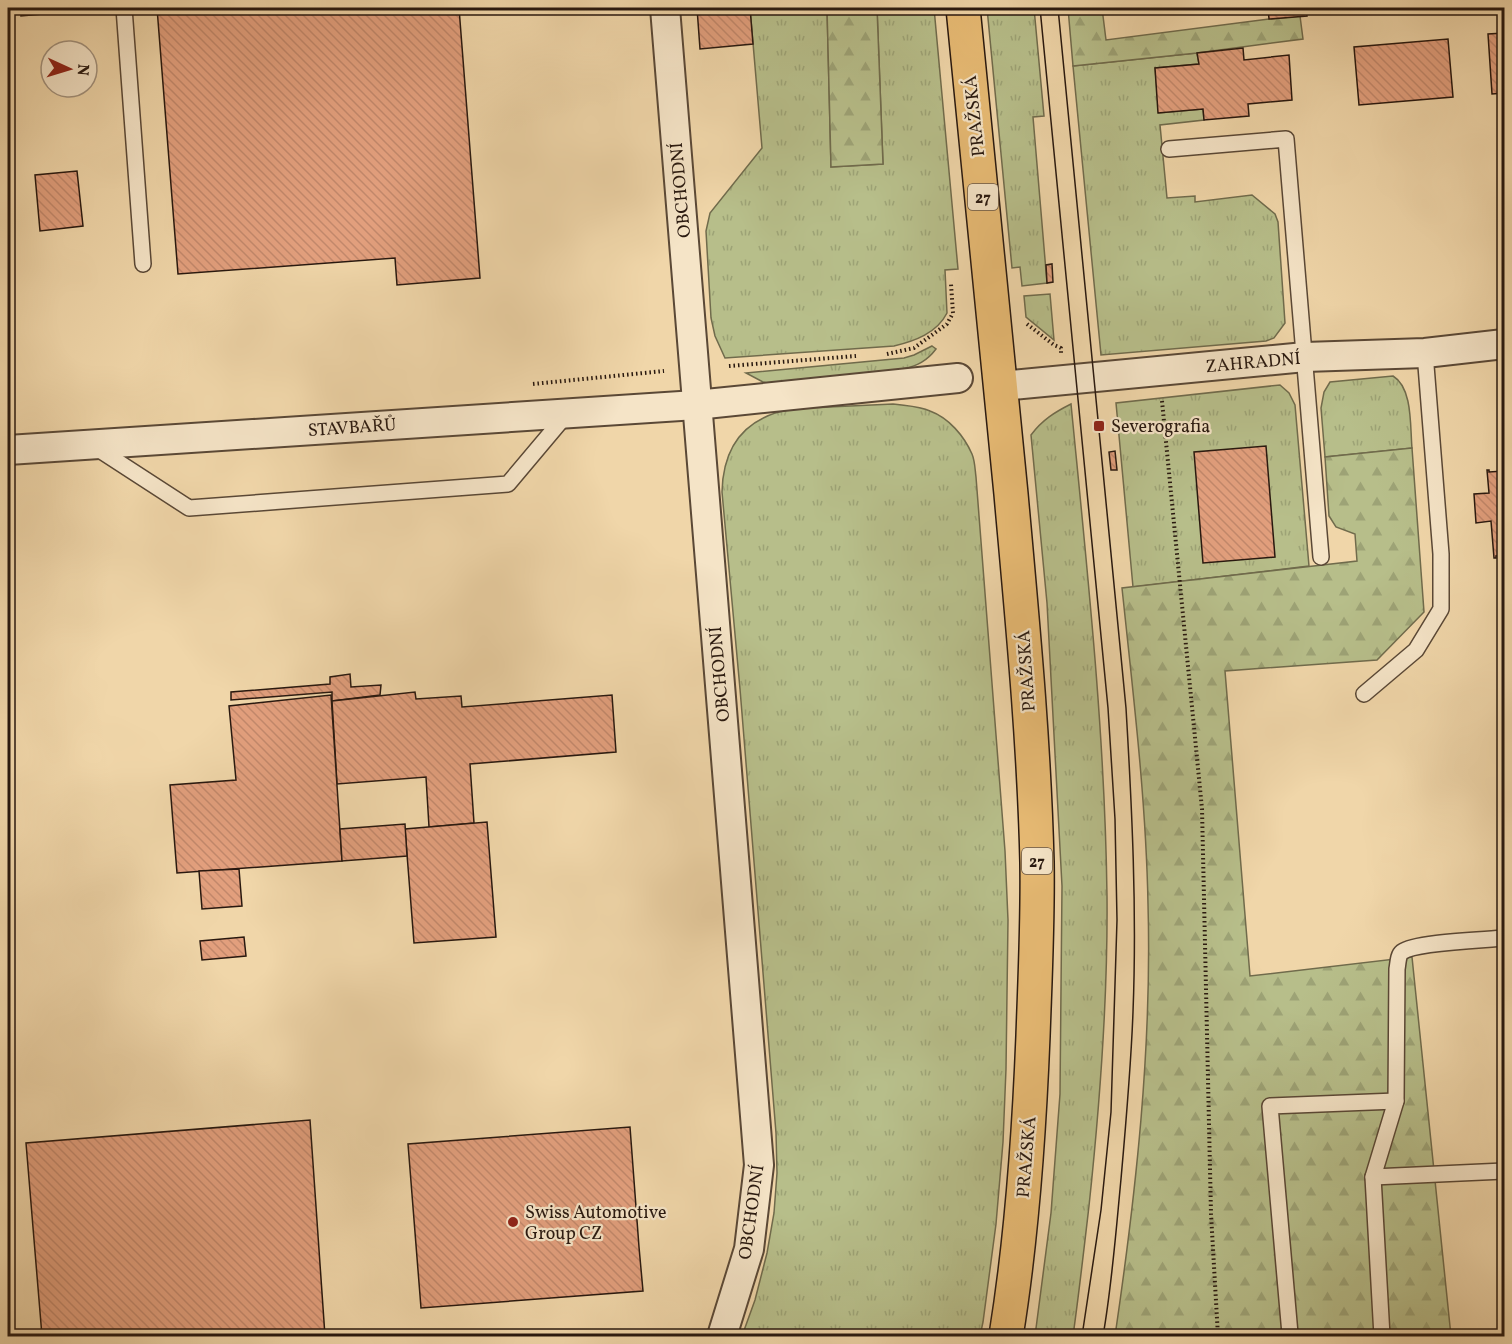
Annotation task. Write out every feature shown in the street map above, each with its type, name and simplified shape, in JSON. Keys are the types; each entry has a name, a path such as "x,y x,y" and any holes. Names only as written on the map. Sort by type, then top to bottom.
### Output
{"main road":[{"name":"PRAŽSKÁ","path":"963,8 1001,386 1023,638 1037,864 1030,1121 1015,1284 1006,1336"}],"street":[{"name":"OBCHODNÍ","path":"665,8 759,1165 749,1249 722,1336"},
{"name":"ZAHRADNÍ","path":"1001,386 1305,357 1425,353 1504,344"},
{"name":"STAVBAŘŮ","path":"8,450 696,405 958,378"}],"lane":[{"path":"124,8 143,264"},
{"path":"1169,149 1286,139 1321,557"},
{"path":"1364,694 1416,650 1441,609 1441,554 1425,353"},
{"path":"90,444 189,508 508,484 568,413"},
{"path":"1382,1336 1373,1178 1396,1101 1397,969 1400,955 1403,951 1425,945 1504,938"},
{"path":"1290,1334 1270,1106 1396,1101"},
{"path":"1373,1178 1504,1171"}],"path":[{"path":"884,354 914,348 947,324 953,313 951,284"},
{"path":"1022,318 1025,323 1061,348 1064,380"},
{"path":"729,366 861,356"},
{"path":"1161,390 1202,809 1211,1214 1218,1336"}],"green space":[{"path":"750,8 827,8 831,167 883,164 877,8 934,8 958,269 945,270 947,313 937,326 925,335 894,346 725,358 715,336 711,318 706,231 710,213 762,148"},
{"path":"827,8 877,8 883,164 831,167"},
{"path":"987,8 1034,8 1044,116 1033,117 1047,283 1022,286 1020,267 1012,268"},
{"path":"1068,8 1102,8 1106,40 1300,16 1303,39 1073,66"},
{"path":"1197,53 1199,64 1155,68 1159,113 1203,109 1204,120 1160,125 1167,198 1195,196 1195,202 1252,195 1275,214 1278,222 1285,323 1274,338 1266,341 1101,355 1073,66"},
{"path":"1050,294 1054,340 1026,317 1024,296"},
{"path":"932,346 936,349 925,360 903,369 771,384 746,373 904,358"},
{"path":"1393,376 1404,389 1407,399 1412,448 1325,457 1321,408 1324,392 1330,382"},
{"path":"1280,385 1289,393 1295,405 1309,566 1133,587 1116,403"},
{"path":"893,404 926,409 950,423 965,441 972,454 976,477 1005,851 1008,920 1003,1142 996,1224 983,1322 980,1336 742,1336 755,1300 767,1253 774,1213 777,1173 776,1133 722,492 723,475 732,447 749,426 761,419 797,408"},
{"path":"1071,404 1103,773 1107,896 1106,974 1097,1129 1073,1336 1035,1336 1051,1213 1060,1094 1062,886 1047,603 1031,435 1049,417"},
{"path":"1412,448 1424,612 1377,660 1225,671 1250,976 1412,957 1451,1336 1115,1336 1130,1228 1141,1120 1149,958 1145,825 1122,588 1357,561 1355,534 1336,527 1329,516 1325,457"}],"building":[{"path":"21,8 64,8 65,12 21,16"},
{"path":"157,8 459,8 480,278 397,285 395,258 178,274"},
{"path":"697,8 750,8 753,44 700,49"},
{"path":"1268,8 1306,8 1307,16 1269,19"},
{"path":"1504,33 1504,93 1492,94 1488,34"},
{"path":"1448,39 1453,97 1359,105 1354,47"},
{"path":"1243,48 1244,60 1289,55 1292,100 1248,104 1249,116 1204,120 1203,109 1158,113 1155,68 1199,64 1197,53"},
{"path":"77,171 83,226 40,231 35,175"},
{"path":"1052,264 1053,282 1047,283 1046,265"},
{"path":"1266,446 1275,557 1203,563 1194,452"},
{"path":"1115,451 1117,470 1111,470 1109,452"},
{"path":"1487,470 1489,472 1504,471 1504,555 1496,556 1496,558 1494,558 1491,521 1476,523 1474,494 1489,493"},
{"path":"350,674 351,687 381,685 380,695 332,701 332,692 231,700 231,692 330,684 330,677"},
{"path":"415,692 416,699 461,696 462,707 612,695 616,752 470,764 474,823 429,827 426,777 337,784 332,701"},
{"path":"331,695 342,861 177,873 170,785 236,780 229,706"},
{"path":"487,822 496,937 414,943 405,829"},
{"path":"405,824 407,856 342,861 340,829"},
{"path":"239,869 242,906 202,909 199,871"},
{"path":"244,937 246,956 202,960 200,941"},
{"path":"310,1120 325,1336 42,1336 26,1143"},
{"path":"630,1127 643,1291 421,1308 408,1144"}],"tram line":[{"path":"1040,8 1108,708 1115,819 1117,920 1111,1112 1101,1210 1082,1336"},
{"path":"1058,8 1126,708 1133,860 1134,974 1131,1053 1115,1238 1103,1336"}],"place":[{"name":"Severografia","path":"1099,426"},
{"name":"Swiss Automotive Group CZ","path":"513,1222"}]}
